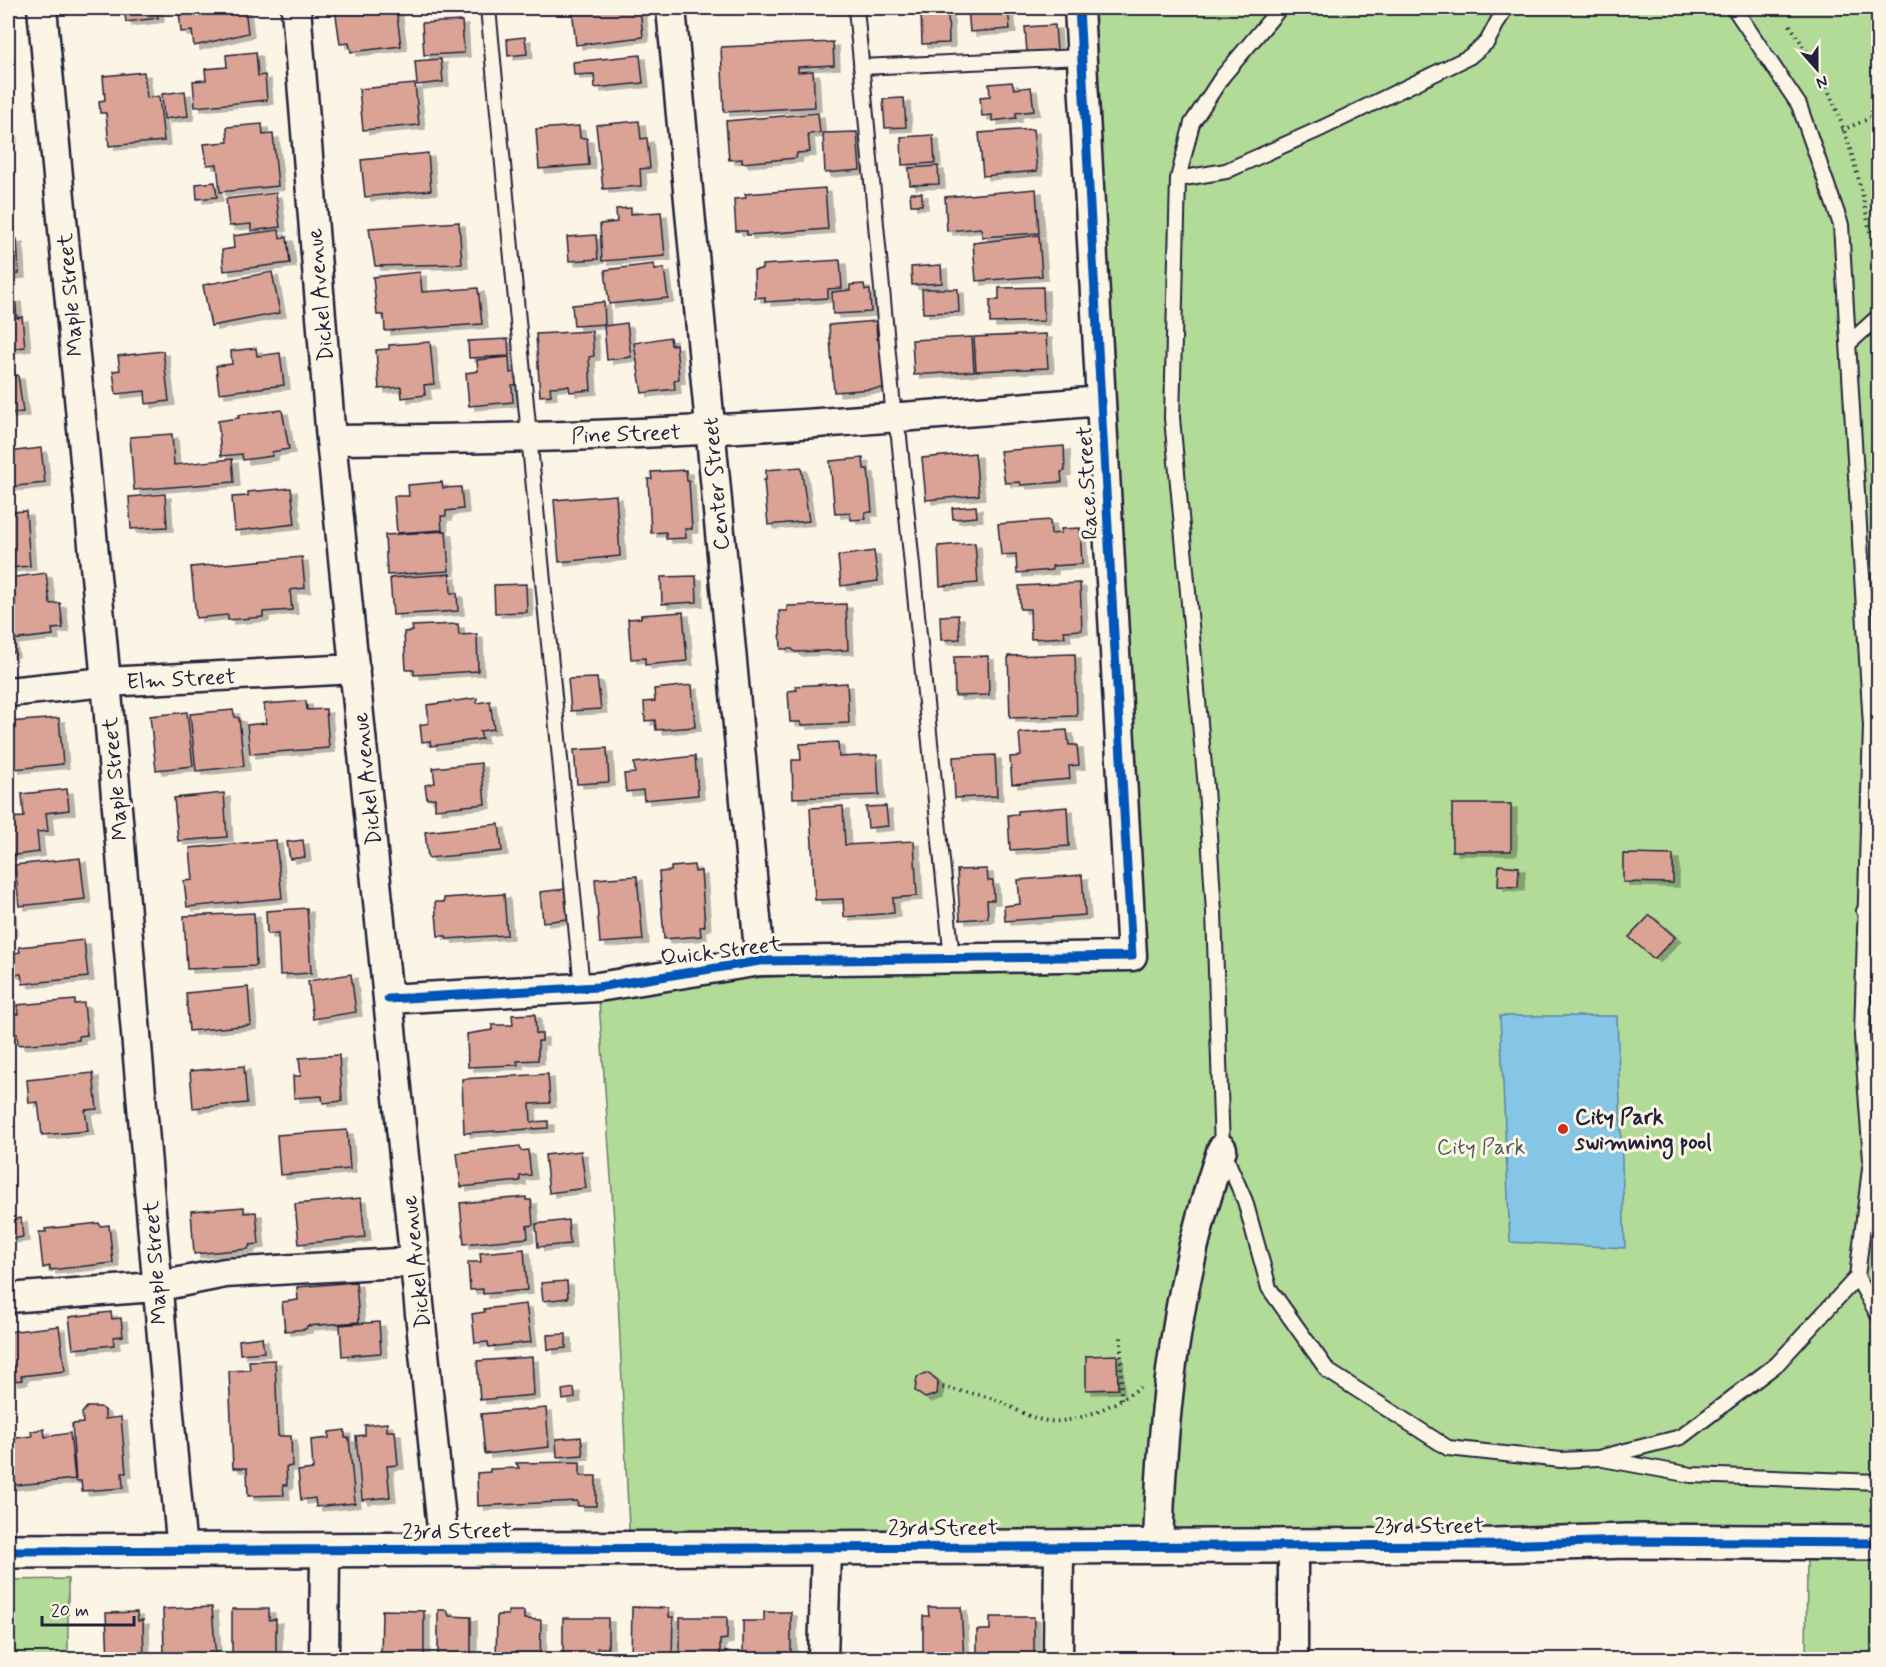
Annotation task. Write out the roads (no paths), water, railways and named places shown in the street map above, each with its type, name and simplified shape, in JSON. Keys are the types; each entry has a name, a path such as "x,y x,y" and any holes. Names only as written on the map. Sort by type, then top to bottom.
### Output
{"street":[{"name":"Maple Street","path":"42,8 106,682 144,1127 155,1287 182,1551"},
{"name":"Dickel Avenue","path":"296,8 331,440 444,1549"},
{"name":"Center Street","path":"671,8 760,961"},
{"name":"Race Street","path":"1079,8 1132,956"},
{"name":"Pine Street","path":"331,440 531,438 710,430 894,419 1101,401"},
{"name":"Elm Street","path":"8,692 106,682 354,669"},
{"name":"Quick Street","path":"388,999 582,988 760,961 1132,956"},
{"path":"1158,1546 1161,1450 1170,1368 1187,1269 1203,1204 1222,1149"},
{"path":"8,1298 155,1287 225,1273 415,1262"},
{"name":"23rd Street","path":"8,1551 325,1552 444,1549 1059,1547 1628,1541 1878,1543"},
{"path":"1293,1545 1293,1659"},
{"path":"1058,1659 1059,1547"},
{"path":"823,1659 826,1548"},
{"path":"324,1659 325,1552"}],"lane":[{"path":"488,8 582,988"},
{"path":"856,8 894,419 899,437 952,959"},
{"path":"1280,8 1222,77 1192,123 1178,180 1172,418 1206,788 1214,912 1222,1149 1245,1202 1269,1288 1328,1371 1448,1448 1561,1460 1598,1458 1682,1437 1777,1364 1857,1277"},
{"path":"1178,180 1226,171 1322,128 1469,57 1487,42 1505,8"},
{"path":"1734,8 1799,105 1841,225 1871,726 1862,1036 1871,1160 1857,1277 1878,1315"},
{"path":"861,68 1081,57"},
{"path":"1848,344 1878,317"},
{"path":"1871,726 1878,739"},
{"path":"1864,910 1878,903"},
{"path":"1598,1458 1691,1475 1878,1482"}],"water":[{"name":"City Park swimming pool","path":"1500,1016 1617,1016 1625,1248 1510,1242"}],"place":[{"name":"City Park swimming pool","path":"1563,1129"}],"park label":[{"name":"City Park","path":"1481,1146"}]}
